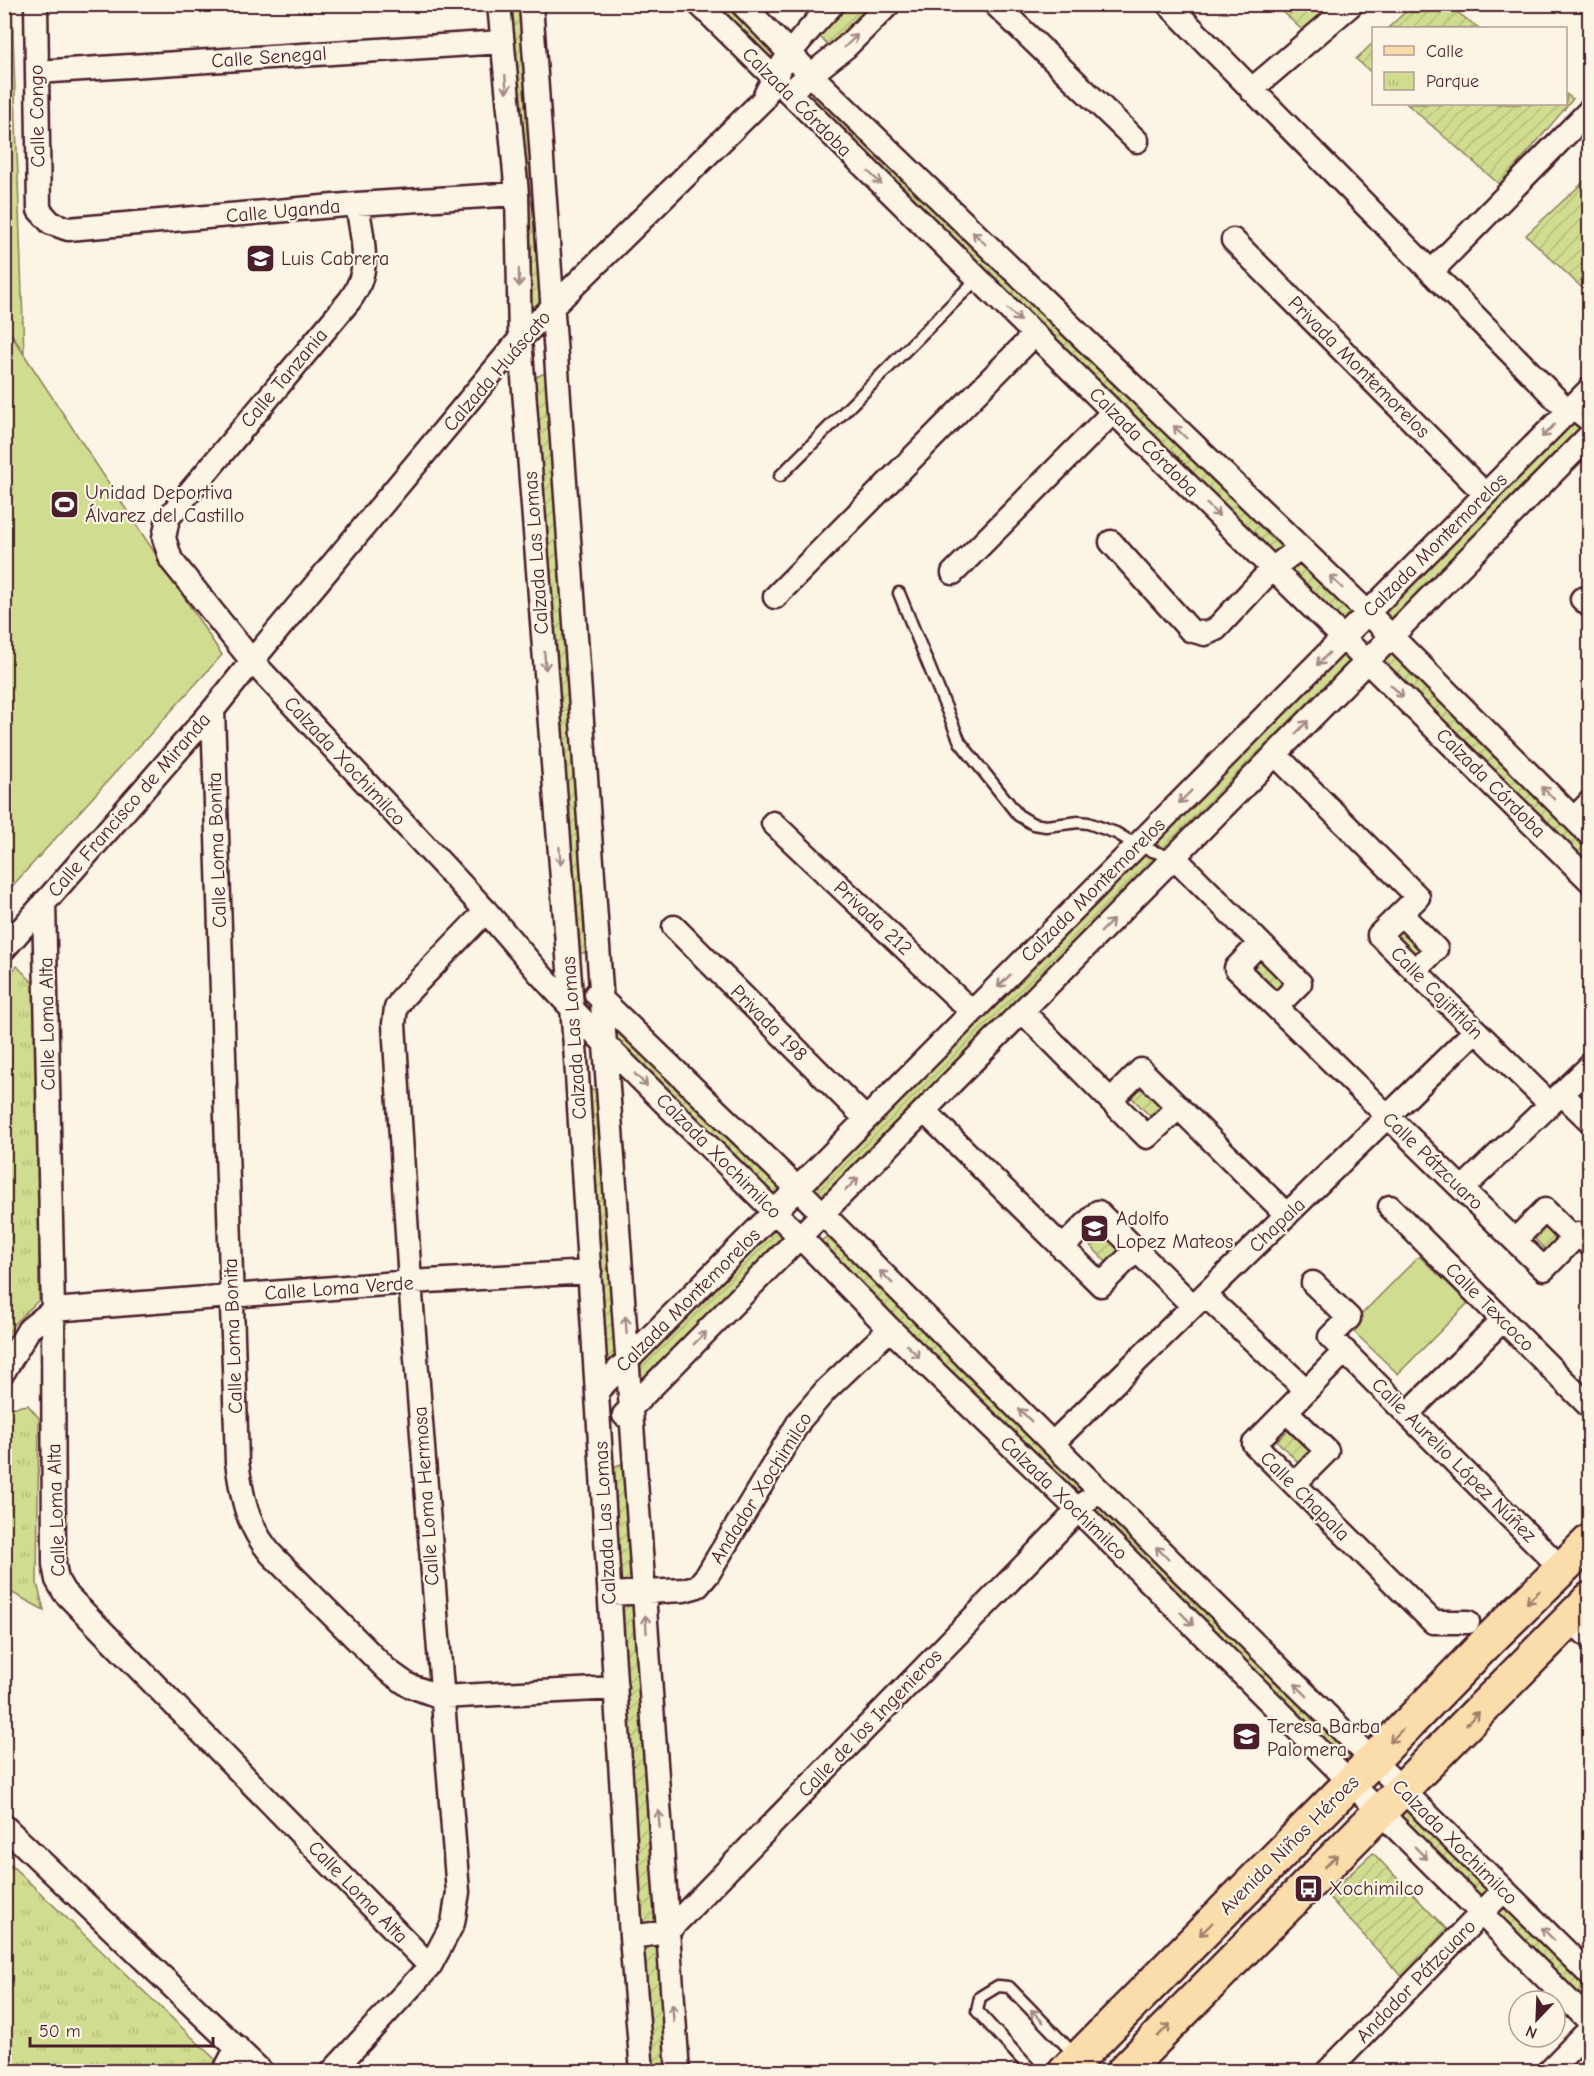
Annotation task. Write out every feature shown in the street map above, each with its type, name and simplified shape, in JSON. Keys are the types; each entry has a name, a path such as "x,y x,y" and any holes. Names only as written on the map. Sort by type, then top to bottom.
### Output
{"main road":[{"name":"Avenida Niños Héroes","path":"1072,2065 1488,1641 1590,1541"},
{"name":"Avenida Niños Héroes","path":"1123,2072 1391,1801 1583,1618"}],"street":[{"name":"Calle Congo","path":"36,4 39,210 51,223"},
{"name":"Calzada Las Lomas","path":"498,4 517,194 520,339 576,1059 631,1937 642,2072"},
{"name":"Calzada Las Lomas","path":"531,4 678,2072"},
{"name":"Calzada Córdoba","path":"699,4 1590,881"},
{"name":"Calzada Córdoba","path":"742,4 810,74 1368,613 1582,827"},
{"name":"Calzada Huáscato","path":"780,85 791,54 832,4"},
{"name":"Calzada Huáscato","path":"252,661 520,339 763,100 780,85 810,74 846,47 889,4"},
{"path":"995,4 1137,141"},
{"path":"1168,4 1568,411"},
{"path":"1251,90 1352,4"},
{"name":"Calle Senegal","path":"36,72 502,42"},
{"path":"1431,272 1590,110"},
{"name":"Calle Uganda","path":"51,223 68,230 357,204 517,194"},
{"name":"Calle Tanzania","path":"164,538 168,518 361,284 365,263 357,204"},
{"name":"Privada Montemorelos","path":"1233,240 1485,494"},
{"path":"775,597 1035,334"},
{"path":"1080,379 1101,356"},
{"name":"Calzada Montemorelos","path":"597,1391 798,1189 865,1118 1590,389"},
{"path":"953,573 1113,412"},
{"name":"Calzada Montemorelos","path":"600,1440 1590,435"},
{"name":"Calzada Xochimilco","path":"164,538 171,560 252,661 486,911 540,974 606,1045 890,1329 1078,1510 1391,1801 1504,1890 1590,1975"},
{"path":"1111,543 1190,630 1197,634 1205,634 1216,629 1273,568 1300,548"},
{"name":"Calle Francisco de Miranda","path":"4,949 213,710 252,661"},
{"name":"Calle Loma Bonita","path":"213,710 237,1462 243,1504 255,1531 271,1554 387,1670 408,1685 441,1697 616,1688"},
{"name":"Calle Cajititlán","path":"1275,754 1418,897 1379,935 1476,1031 1556,1099 1590,1121"},
{"path":"1222,760 1247,783"},
{"path":"1582,827 1590,802"},
{"name":"Privada 212","path":"773,823 972,1012"},
{"path":"1175,858 1300,983 1276,1007"},
{"name":"Calle Loma Alta","path":"44,902 53,1310 54,1564 59,1586 430,1966"},
{"name":"Calle Loma Hermosa","path":"332,2072 430,1966 453,1923 458,1892 410,1282 394,1016 403,997 486,911"},
{"path":"1401,914 1436,949 1415,971"},
{"name":"Privada 198","path":"674,927 865,1118"},
{"path":"1049,935 1074,959"},
{"name":"Calle Pátzcuaro","path":"1260,943 1236,968 1544,1269 1582,1242"},
{"name":"Calzada Xochimilco","path":"540,974 569,977 602,998 1053,1443 1361,1772 1391,1801 1481,1913 1590,2022"},
{"path":"1022,1011 1147,1137 1179,1107"},
{"name":"Chapala","path":"1053,1443 1476,1031"},
{"path":"1111,1100 1142,1070 1287,1215"},
{"path":"1462,1189 1556,1099 1587,1073"},
{"path":"924,1111 1101,1285 1136,1250"},
{"name":"Calle Texcoco","path":"1389,1207 1590,1407"},
{"path":"1515,1240 1545,1210 1582,1242"},
{"path":"1062,1248 1098,1212 1136,1250 1306,1390"},
{"name":"Calle Loma Verde","path":"53,1310 410,1282 590,1272"},
{"path":"1313,1283 1349,1318 1330,1337 1345,1351"},
{"path":"4,1371 29,1329 53,1310"},
{"path":"1407,1414 1503,1320"},
{"name":"Andador Xochimilco","path":"610,1594 684,1590 698,1586 708,1574 800,1420 826,1390 890,1329"},
{"name":"Calle Chapala","path":"1345,1351 1254,1444 1432,1622 1468,1622"},
{"name":"Calle Aurelio López Núñez","path":"1345,1351 1562,1569"},
{"path":"1286,1411 1327,1451 1294,1484"},
{"name":"Calle de los Ingenieros","path":"667,1932 1099,1490"},
{"path":"4,1826 262,2072"},
{"name":"Andador Pátzcuaro","path":"1327,2072 1504,1890"},
{"path":"631,1937 667,1932"},
{"path":"1548,2072 1590,2030"},
{"path":"224,2072 237,2047"}],"lane":[{"path":"780,476 977,279"},
{"path":"1568,411 1590,428"},
{"path":"899,593 960,742 1018,815 1033,824 1046,826 1088,823 1116,833 1138,846 1175,858"},
{"path":"1033,2072 977,2012 980,1997 995,1987 1002,1985 1009,1987 1072,2065"}],"green space":[{"path":"4,5 12,5 24,353 5,324"},
{"path":"503,5 526,5 553,306 527,332"},
{"path":"701,5 728,5 779,56 767,73"},
{"path":"845,5 875,5 830,48 816,32"},
{"path":"1276,5 1335,5 1303,31"},
{"path":"1413,5 1447,5 1478,27 1389,27"},
{"path":"1372,44 1372,73 1356,59"},
{"path":"816,88 1368,613 1343,638 805,103"},
{"path":"1567,95 1573,99 1500,185 1408,105 1567,105"},
{"path":"1589,177 1589,278 1581,287 1526,235"},
{"name":"Unidad Deportiva Álvarez del Castillo","path":"4,324 222,655 5,894 4,894"},
{"path":"547,372 590,953 573,953 531,379"},
{"path":"1589,394 1589,436 1391,637 1368,613"},
{"path":"1391,637 1589,839 1589,881 1367,661"},
{"path":"1338,649 1355,665 826,1204 810,1188"},
{"path":"1404,923 1428,947 1415,960 1391,936"},
{"path":"1264,956 1287,980 1274,992 1251,969"},
{"path":"17,966 38,988 39,1300 14,1324 5,1340 4,980"},
{"path":"613,1024 785,1188 774,1198 606,1045"},
{"path":"1141,1081 1164,1105 1151,1117 1128,1094"},
{"path":"586,1088 601,1091 628,1360 605,1384"},
{"path":"780,1217 795,1242 638,1391 636,1364"},
{"path":"1542,1220 1565,1244 1552,1256 1529,1233"},
{"path":"1098,1227 1121,1251 1108,1264 1085,1240"},
{"path":"829,1235 1360,1761 1351,1782 811,1248"},
{"path":"1419,1256 1468,1303 1398,1374 1349,1327"},
{"path":"28,1405 39,1418 37,1583 44,1610 5,1589 5,1418 10,1408"},
{"path":"1290,1428 1313,1452 1301,1465 1277,1441"},
{"path":"626,1462 643,1593 610,1594 610,1468"},
{"path":"636,1600 667,1932 640,1936 610,1604"},
{"path":"1404,1804 1589,1986 1589,2013 1567,1989 1394,1815"},
{"path":"1373,1853 1456,1939 1410,1986 1327,1895"},
{"path":"11,1865 216,2060 209,2071 5,2071 4,1872"},
{"path":"660,1944 672,2071 644,2071 632,1950"}],"place":[{"name":"Luis Cabrera","path":"260,258"},
{"name":"Unidad Deportiva Álvarez del Castillo","path":"64,504"},
{"name":"Adolfo Lopez Mateos","path":"1095,1229"},
{"name":"Teresa Barba Palomera","path":"1246,1737"},
{"name":"Xochimilco","path":"1308,1888"}]}
